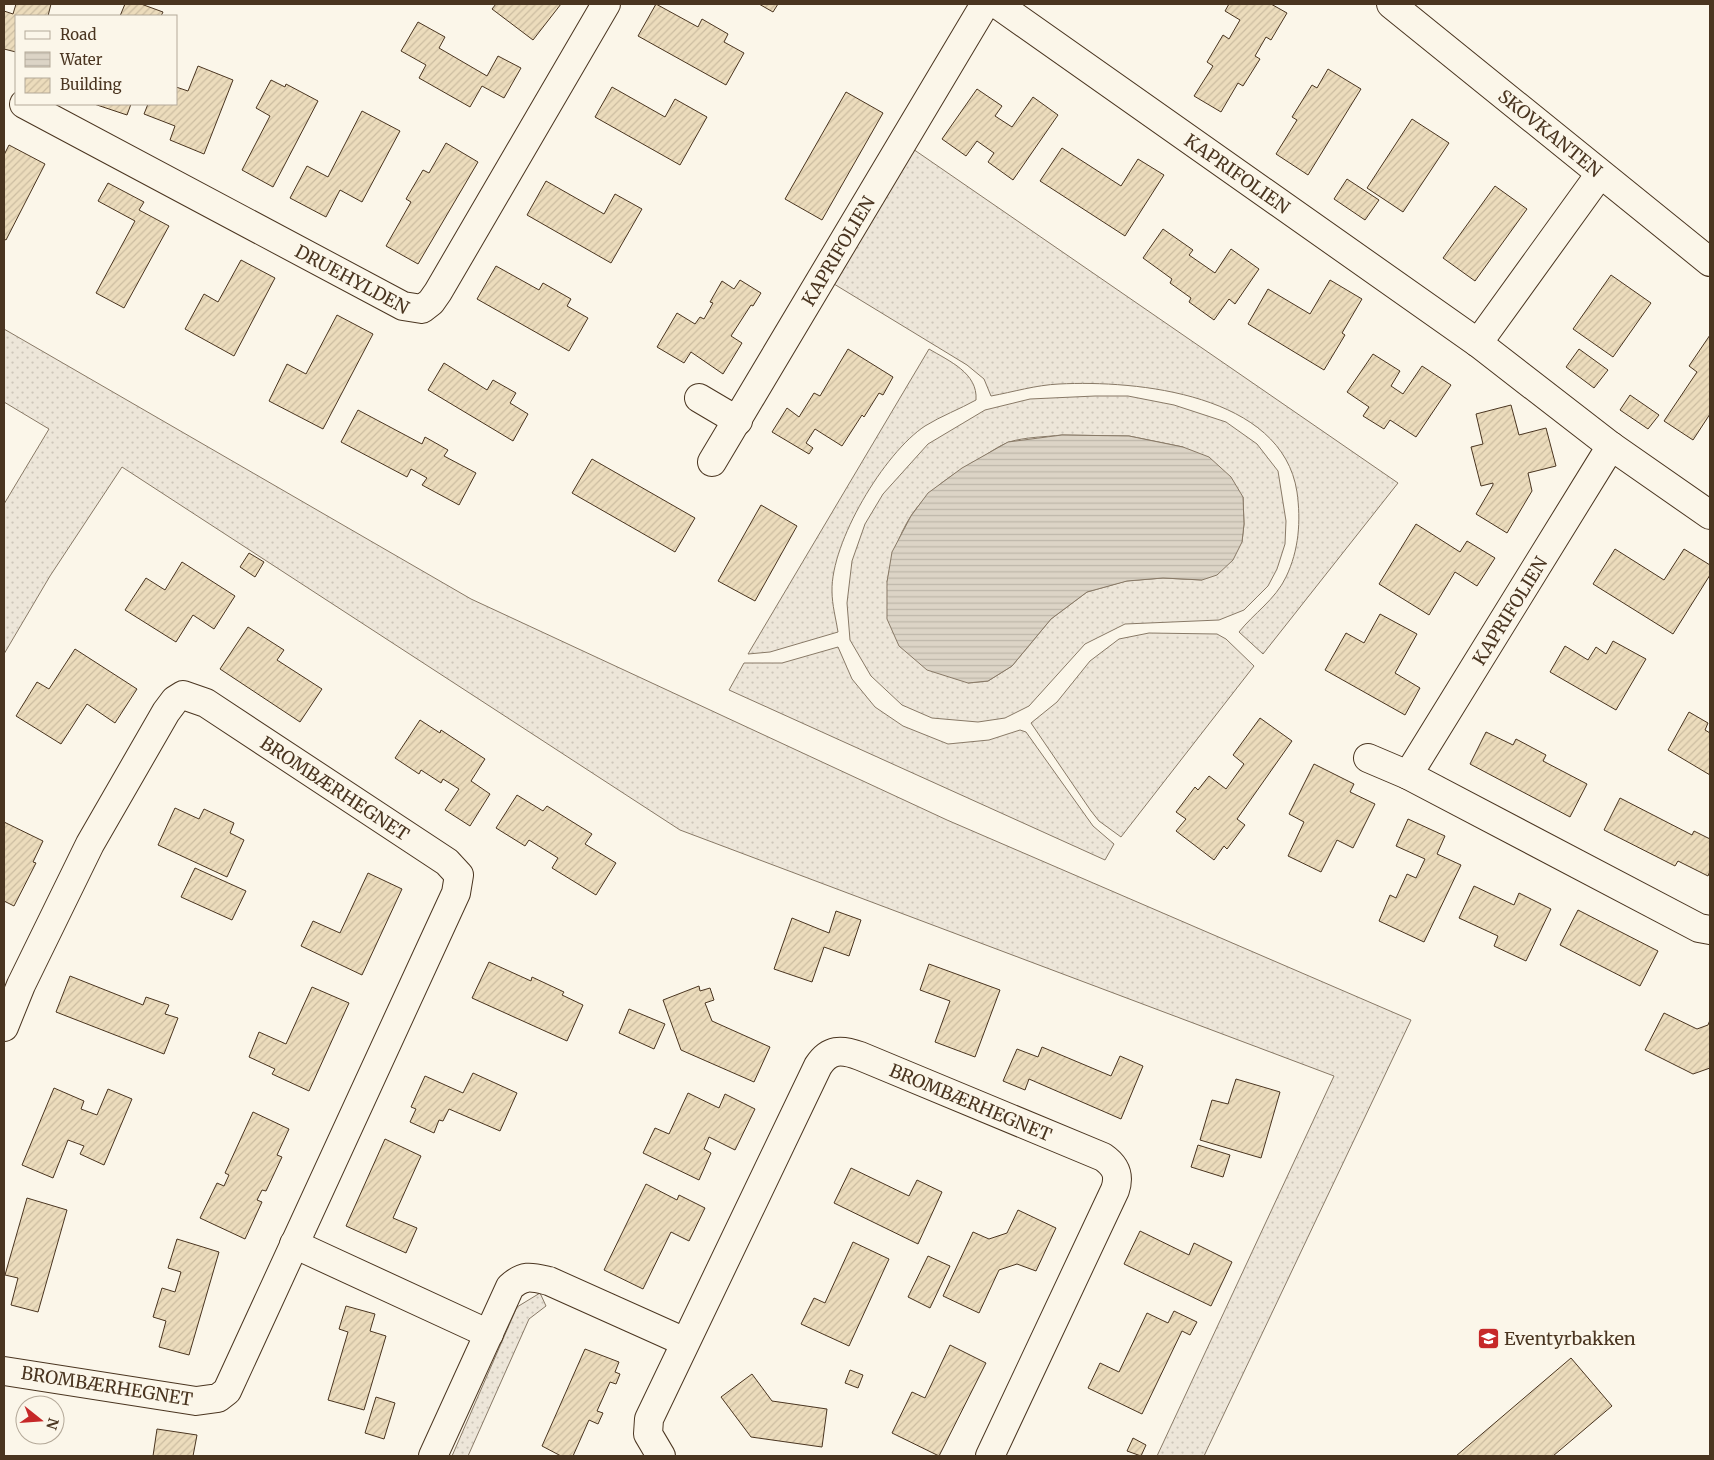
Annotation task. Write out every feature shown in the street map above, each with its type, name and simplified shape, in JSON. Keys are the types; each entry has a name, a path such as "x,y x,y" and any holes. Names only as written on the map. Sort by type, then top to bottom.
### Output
{"street":[{"name":"DRUEHYLDEN","path":"26,105 403,306 422,309 431,302 438,292 606,4"},
{"name":"KAPRIFOLIEN","path":"712,462 985,4"},
{"name":"KAPRIFOLIEN","path":"997,4 1478,343 1611,446 1710,515"},
{"name":"SKOVKANTEN","path":"1391,4 1710,262"},
{"path":"4,93 15,99"},
{"path":"1478,343 1600,174"},
{"path":"699,398 738,420"},
{"name":"KAPRIFOLIEN","path":"1408,775 1611,446"},
{"name":"BROMBÆRHEGNET","path":"4,1026 21,986 90,844 166,712 175,700 182,695 206,703 447,862 459,875 456,893 232,1383 218,1398 196,1400 4,1371"},
{"path":"1368,758 1408,775 1699,928 1710,930"},
{"name":"BROMBÆRHEGNET","path":"661,1456 648,1434 647,1426 685,1342 818,1066 824,1057 835,1051 846,1051 860,1056 1103,1157 1112,1163 1116,1171 1118,1181 1116,1190 990,1456"},
{"path":"294,1244 489,1334"},
{"path":"433,1456 510,1287 519,1278 533,1277 549,1281 685,1342"}],"shaded area":[{"path":"913,149 1398,483 1263,654 1239,632 1276,593 1286,577 1294,556 1299,514 1297,492 1286,459 1264,433 1236,414 1202,400 1165,391 1127,385 1059,384 1033,387 991,396 984,379 967,365 834,284"},
{"path":"4,329 471,599 947,820 1411,1020 1204,1456 1157,1456 1334,1076 680,830 122,467 50,576 4,654 4,504 49,429 4,402"},
{"path":"929,349 953,363 967,375 972,382 976,400 931,422 909,439 877,477 863,500 840,548 834,571 832,596 838,632 770,652 748,654"},
{"path":"1128,396 1174,405 1226,422 1257,444 1278,471 1286,521 1285,544 1277,569 1268,586 1244,610 1219,620 1125,624 1085,644 1029,706 1005,718 978,722 932,718 902,705 871,676 850,640 847,603 852,561 865,524 883,494 928,444 985,410 1030,399","holes":["1062,435 1129,436 1183,447 1243,497 1244,524 1242,542 1202,580 1163,578 1126,581 1087,592 1051,619 1012,666 988,681 968,683 887,582 899,540 916,508 943,482 1009,442"]},
{"path":"1149,633 1217,634 1226,639 1254,666 1121,837 1099,821 1091,811 1031,723 1057,702 1090,661 1119,639"},
{"path":"838,647 852,679 875,707 903,726 948,744 989,740 1020,730 1026,732 1093,826 1114,844 1105,860 729,690 744,663 782,663"},
{"path":"540,1293 546,1306 529,1319 468,1456 452,1456 517,1307"}],"water":[{"path":"1062,435 1129,436 1183,447 1209,457 1231,477 1243,497 1244,524 1242,542 1233,560 1217,575 1202,580 1163,578 1127,581 1087,592 1051,619 1012,666 988,681 968,683 927,670 899,646 887,619 887,582 892,552 911,516 928,493 962,468 1008,442"}],"building":[{"path":"16,4 51,4 48,15 15,15 15,52 4,49 4,11 13,14"},
{"path":"125,4 141,4 163,12 162,15 120,15"},
{"path":"496,4 561,4 533,40 492,9"},
{"path":"656,4 698,27 702,19 728,34 724,42 744,53 726,85 638,36"},
{"path":"759,4 778,4 773,12"},
{"path":"1229,4 1271,4 1287,13 1271,40 1266,37 1255,56 1260,59 1243,86 1238,83 1221,112 1194,96 1213,66 1207,62 1223,35 1229,39 1240,20 1225,11"},
{"path":"418,22 445,37 439,48 487,76 498,56 521,68 504,98 482,86 470,107 419,78 426,65 401,51"},
{"path":"198,66 233,80 204,154 170,140 175,126 144,114 148,105 178,105 178,88 188,91"},
{"path":"1328,69 1361,89 1308,175 1276,154 1297,120 1292,117 1312,85 1317,88"},
{"path":"271,80 285,87 286,84 318,101 273,187 242,170 270,116 256,108"},
{"path":"612,87 665,117 675,99 707,117 680,165 595,117"},
{"path":"977,89 1002,106 995,116 1012,127 1033,97 1058,115 1013,180 988,162 994,153 977,141 966,156 942,139"},
{"path":"846,92 883,113 822,220 785,199"},
{"path":"97,105 131,105 127,115"},
{"path":"362,111 400,131 362,202 340,190 326,217 290,198 307,166 328,177"},
{"path":"1412,119 1449,143 1403,212 1367,188"},
{"path":"446,143 478,162 418,264 386,246 411,202 406,199 423,170 429,173"},
{"path":"9,145 45,164 6,240 4,239 4,155"},
{"path":"1062,148 1121,186 1138,159 1164,175 1125,236 1040,181"},
{"path":"1347,179 1379,200 1365,220 1334,199"},
{"path":"546,181 604,214 615,194 642,209 611,263 527,215"},
{"path":"108,183 144,202 139,210 169,226 124,308 96,293 135,221 98,201"},
{"path":"1495,186 1527,209 1475,281 1443,258"},
{"path":"1163,229 1193,250 1189,255 1215,273 1231,249 1259,269 1235,304 1229,299 1214,320 1189,302 1191,298 1170,283 1172,279 1143,258"},
{"path":"241,260 275,278 234,356 185,329 204,294 218,302"},
{"path":"496,266 539,290 543,283 571,299 567,306 588,318 569,351 477,299"},
{"path":"1611,275 1651,303 1613,357 1573,329"},
{"path":"740,280 761,293 731,336 742,343 723,374 691,352 684,363 657,347 677,313 695,324 700,317 704,319 713,303 710,302 722,281 734,289"},
{"path":"1330,280 1362,299 1342,333 1345,335 1324,370 1248,324 1268,289 1310,314"},
{"path":"337,315 373,334 323,429 269,401 287,364 306,374"},
{"path":"1710,335 1710,414 1693,440 1664,421 1697,372 1689,366"},
{"path":"848,349 893,377 883,395 879,393 842,446 815,429 806,443 813,448 809,454 772,432 787,408 799,417 814,393 820,396"},
{"path":"1579,349 1608,370 1594,388 1566,367"},
{"path":"1373,354 1400,371 1391,386 1403,394 1422,366 1451,385 1416,437 1390,420 1384,429 1363,416 1369,407 1347,392"},
{"path":"444,363 487,390 493,380 516,393 510,403 528,414 513,441 428,390"},
{"path":"1630,395 1659,415 1648,429 1620,410"},
{"path":"1511,405 1519,435 1546,428 1556,466 1528,473 1532,491 1507,533 1476,514 1493,483 1481,486 1471,447 1483,444 1476,414"},
{"path":"358,410 422,444 425,437 448,450 444,456 476,473 459,505 422,485 427,478 411,469 407,477 341,442"},
{"path":"592,459 695,518 675,552 572,493"},
{"path":"761,505 797,526 755,601 718,581"},
{"path":"1416,524 1460,552 1467,541 1495,558 1477,586 1455,572 1429,615 1379,584"},
{"path":"1615,549 1664,580 1684,549 1710,565 1710,575 1673,634 1593,584"},
{"path":"249,553 264,562 255,577 240,567"},
{"path":"182,562 235,596 214,629 193,615 176,642 125,610 146,578 165,590"},
{"path":"1380,614 1417,634 1395,673 1420,688 1405,715 1325,670 1346,633 1364,643"},
{"path":"248,627 284,650 277,660 322,689 300,722 220,669"},
{"path":"1613,641 1646,659 1616,710 1550,672 1565,646 1588,660 1596,647 1606,654"},
{"path":"75,649 137,689 115,723 87,704 61,744 16,716 37,682 49,689"},
{"path":"1689,712 1708,723 1705,730 1710,733 1710,775 1668,750"},
{"path":"1260,718 1292,741 1237,819 1245,825 1227,849 1224,846 1214,860 1176,831 1186,819 1176,812 1195,787 1198,790 1209,776 1226,789 1244,764 1233,755"},
{"path":"420,720 440,733 441,730 485,759 471,781 490,794 470,826 445,810 459,789 443,779 441,783 421,770 419,774 395,758"},
{"path":"1486,732 1513,745 1516,739 1546,755 1543,761 1587,784 1570,817 1470,764"},
{"path":"1314,764 1354,784 1350,792 1375,804 1353,848 1337,840 1321,872 1288,856 1304,822 1289,814"},
{"path":"517,795 543,811 547,806 592,834 585,844 616,863 596,895 552,868 558,858 529,840 525,846 496,828"},
{"path":"1620,798 1692,835 1694,831 1710,839 1710,871 1708,876 1678,861 1675,866 1604,830"},
{"path":"175,808 199,819 204,809 234,823 230,833 244,840 227,877 158,845"},
{"path":"1408,819 1445,836 1437,854 1461,865 1424,942 1379,921 1390,895 1396,898 1407,874 1416,878 1425,859 1396,846"},
{"path":"4,822 43,841 33,862 36,863 14,906 4,901"},
{"path":"195,868 246,891 232,920 181,897"},
{"path":"368,873 402,889 362,975 301,946 313,921 340,933"},
{"path":"1474,886 1514,905 1519,893 1551,909 1526,961 1494,946 1498,936 1459,918"},
{"path":"1578,910 1658,951 1640,986 1560,945"},
{"path":"836,911 861,920 849,956 824,947 812,982 774,969 792,918 829,933"},
{"path":"489,962 531,981 532,977 564,992 562,995 583,1005 567,1041 472,998"},
{"path":"929,964 1000,990 975,1057 935,1042 950,1001 920,990"},
{"path":"70,976 143,1005 146,997 169,1005 165,1014 178,1018 164,1054 56,1012"},
{"path":"699,986 700,991 710,988 714,1000 705,1003 712,1021 770,1047 754,1082 681,1050 663,1000"},
{"path":"312,987 349,1003 309,1091 272,1074 275,1069 249,1057 259,1032 286,1044"},
{"path":"629,1009 665,1024 654,1049 619,1033"},
{"path":"1664,1013 1697,1029 1708,1025 1710,1020 1710,1068 1693,1074 1645,1050"},
{"path":"1042,1047 1111,1076 1120,1056 1143,1066 1121,1119 1029,1079 1025,1090 1003,1081 1017,1049 1038,1057"},
{"path":"473,1073 517,1093 500,1131 449,1109 443,1121 439,1120 434,1133 410,1122 416,1109 411,1107 425,1076 463,1093"},
{"path":"1236,1079 1280,1092 1261,1158 1200,1140 1212,1100 1228,1104"},
{"path":"54,1088 84,1101 81,1109 97,1115 108,1089 132,1099 104,1165 80,1154 84,1146 68,1140 53,1178 22,1165"},
{"path":"688,1093 719,1108 725,1094 755,1109 735,1150 709,1137 704,1149 711,1153 699,1180 643,1153 655,1128 669,1134"},
{"path":"253,1112 289,1129 277,1155 282,1157 266,1191 262,1190 257,1200 262,1202 245,1239 200,1218 217,1183 224,1186 229,1175 225,1173"},
{"path":"385,1139 421,1156 393,1218 417,1228 406,1253 346,1226"},
{"path":"1198,1145 1230,1155 1223,1177 1191,1167"},
{"path":"851,1168 909,1196 917,1180 942,1192 918,1244 834,1203"},
{"path":"646,1184 677,1200 679,1195 705,1208 689,1241 671,1232 643,1289 604,1270"},
{"path":"27,1198 67,1210 38,1312 11,1305 18,1278 5,1275"},
{"path":"1018,1210 1056,1228 1036,1271 1017,1264 999,1270 979,1313 943,1296 973,1232 989,1239 1007,1233"},
{"path":"1140,1231 1189,1255 1194,1243 1232,1262 1211,1306 1124,1264"},
{"path":"177,1239 219,1252 189,1355 159,1347 166,1321 153,1317 162,1288 175,1292 181,1272 168,1268"},
{"path":"853,1242 889,1259 849,1346 801,1324 814,1298 825,1303"},
{"path":"928,1256 950,1266 930,1308 908,1297"},
{"path":"346,1306 375,1314 370,1331 386,1336 364,1410 328,1400 348,1332 339,1329"},
{"path":"1174,1311 1197,1322 1190,1335 1182,1331 1142,1414 1088,1388 1100,1363 1119,1372 1147,1313 1168,1323"},
{"path":"950,1345 986,1363 939,1456 892,1433 912,1392 925,1398"},
{"path":"585,1349 619,1362 615,1372 620,1374 616,1384 610,1382 597,1411 603,1413 598,1424 589,1420 573,1456 561,1456 542,1446"},
{"path":"1571,1358 1612,1406 1553,1456 1456,1456"},
{"path":"850,1370 863,1375 858,1388 845,1383"},
{"path":"752,1374 772,1401 827,1409 822,1447 751,1437 721,1397"},
{"path":"376,1397 395,1403 384,1439 365,1433"},
{"path":"157,1429 197,1435 193,1456 153,1456"},
{"path":"1133,1438 1146,1445 1141,1456 1127,1451"}],"place":[{"name":"Eventyrbakken","path":"1488,1338"}]}
